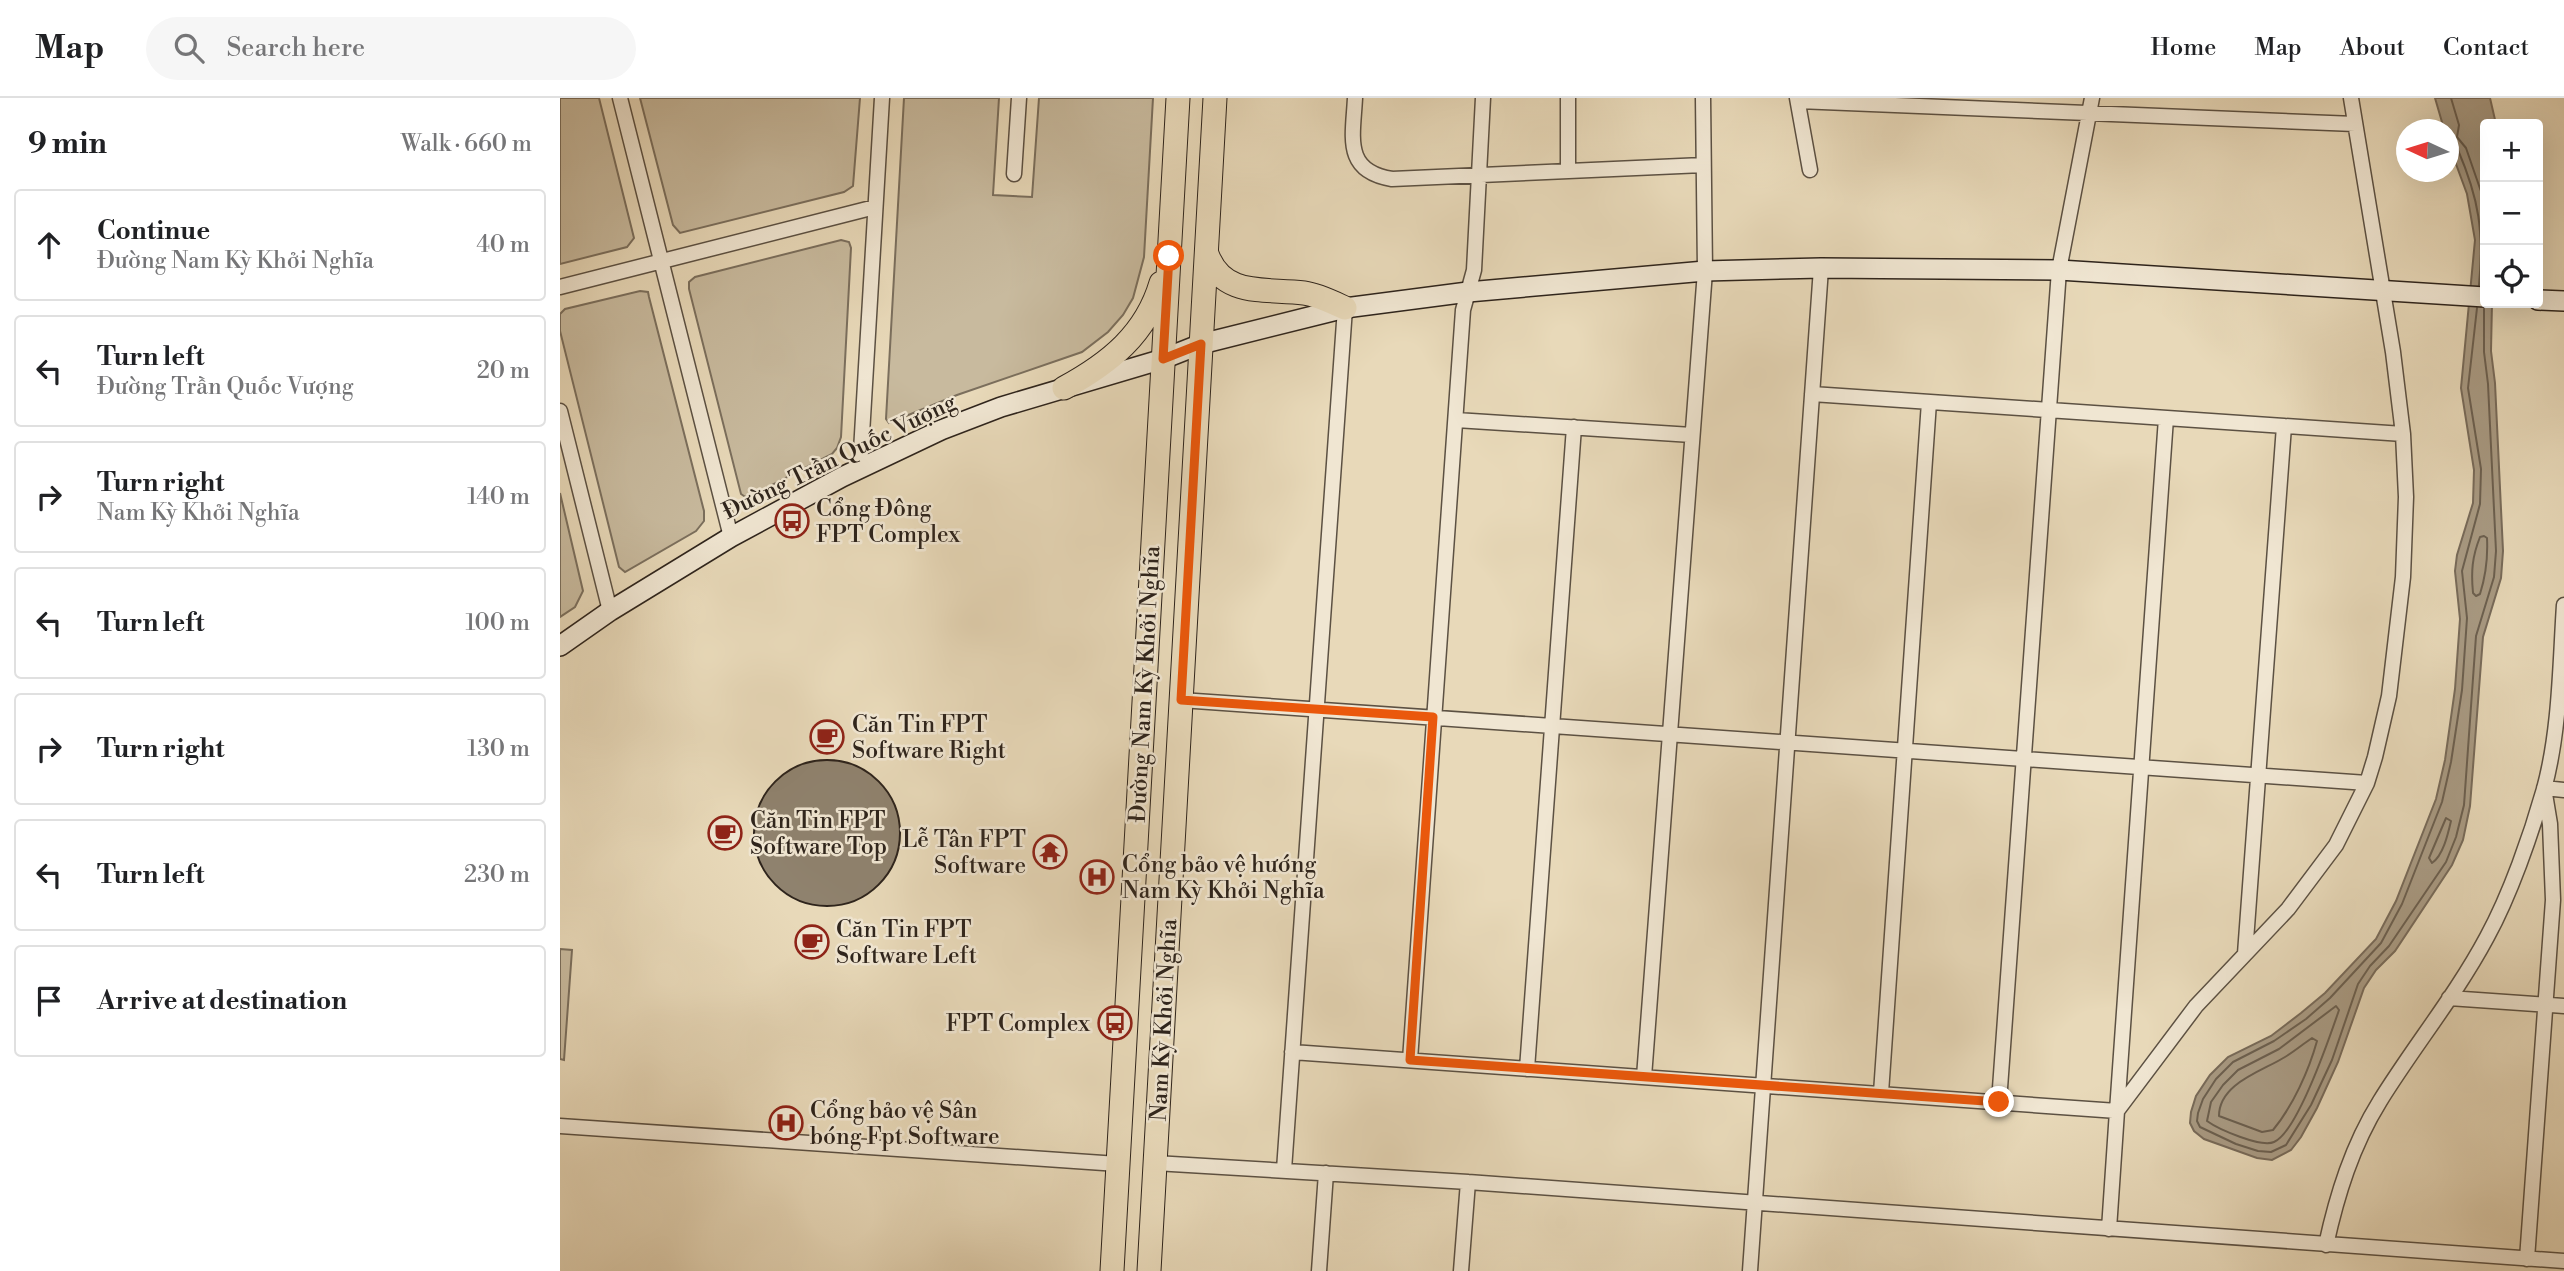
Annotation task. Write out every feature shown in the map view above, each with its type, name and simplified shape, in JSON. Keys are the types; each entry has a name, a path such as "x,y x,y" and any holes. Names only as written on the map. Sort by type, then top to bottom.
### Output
{"main road":[{"name":"Đường Nam Kỳ Khởi Nghĩa","path":"1112,1271 1178,98"},
{"name":"Nam Kỳ Khởi Nghĩa","path":"1149,1271 1215,98"},
{"path":"1207,253 1218,276 1227,282 1240,287 1311,294 1345,308"},
{"path":"1065,388 1102,366 1133,338 1152,308 1169,256"}],"street":[{"path":"620,98 731,537"},
{"path":"860,468 882,98"},
{"path":"1014,174 1019,98"},
{"path":"1355,98 1353,150 1358,162 1368,172 1392,179 1703,165"},
{"path":"1410,1060 1463,310 1474,270 1483,98"},
{"path":"1568,98 1568,170"},
{"path":"1644,1077 1705,271 1703,98"},
{"path":"1999,1102 2059,270 2092,98"},
{"path":"2118,1111 2196,1006 2288,909 2320,869 2348,823 2367,783 2375,757 2389,696 2400,618 2406,536 2403,434 2393,352 2351,98"},
{"path":"1810,170 1798,100 2355,124"},
{"path":"560,287 875,207"},
{"path":"1750,1271 1821,268"},
{"name":"Đường Trần Quốc Vượng","path":"560,646 610,611 731,537 860,468 970,418 1163,359 1201,344 1345,308 1468,292 1705,271 1821,268 2059,270 2480,297"},
{"path":"2543,300 2564,301"},
{"path":"1284,1170 1345,308"},
{"path":"1812,394 2403,434"},
{"path":"1881,1093 1929,402"},
{"path":"560,411 610,611"},
{"path":"2109,1229 2166,418"},
{"path":"1456,420 1692,435"},
{"path":"2245,954 2284,426"},
{"path":"1527,1069 1574,427"},
{"path":"2326,1245 2342,1184 2364,1130 2379,1102 2472,963 2498,916 2544,788 2557,692 2564,605"},
{"path":"1181,700 2367,783"},
{"path":"2544,788 2564,790"},
{"path":"2527,1259 2553,900 2553,859 2544,788"},
{"path":"2449,998 2564,1006"},
{"path":"1292,1052 2118,1111"},
{"path":"560,1126 1118,1164"},
{"path":"1155,1163 1468,1182 2564,1261"},
{"path":"1319,1271 1326,1173"},
{"path":"1461,1271 1468,1182"}],"shaded area":[{"path":"560,98 599,98 634,238 627,247 560,264"},
{"path":"640,98 860,98 853,186 844,192 680,233 673,225"},
{"path":"904,98 999,98 993,195 1032,197 1039,98 1153,98 1144,257 1133,298 1123,315 1108,332 1082,352 957,395 889,423 886,419"},
{"path":"841,240 849,242 851,248 841,437 837,448 832,454 747,498 741,494 689,282 695,277"},
{"path":"640,291 648,292 704,511 704,521 696,531 625,572 619,567 560,331 560,314 565,309"},
{"path":"560,493 583,591 575,607 560,617"},
{"path":"560,949 572,950 564,1060 560,1059"}],"water":[{"path":"2435,98 2490,98 2495,119 2480,119 2480,308 2492,308 2491,351 2503,551 2501,578 2483,637 2470,806 2463,840 2452,865 2395,951 2376,970 2364,988 2338,1062 2301,1137 2291,1150 2272,1160 2257,1158 2204,1139 2194,1131 2190,1123 2196,1096 2210,1075 2228,1057 2271,1036 2301,1013 2325,993 2376,939 2396,901 2436,799 2445,760 2455,689 2460,619 2455,571 2457,555 2473,503 2474,470 2461,388 2475,240 2467,194 2459,172 2459,119 2441,119"}],"building":[{"path":"827,760 855,765 879,781 895,805 900,833 895,861 879,885 855,901 827,906 799,901 775,885 759,861 754,833 759,805 775,781 799,765"}],"place":[{"name":"Cổng Đông FPT Complex","path":"792,521"},
{"name":"Căn Tin FPT Software Right","path":"827,737"},
{"name":"Căn Tin FPT Software Top","path":"725,833"},
{"name":"Lễ Tân FPT Software","path":"1050,852"},
{"name":"Cổng bảo vệ hướng Nam Kỳ Khởi Nghĩa","path":"1097,877"},
{"name":"Căn Tin FPT Software Left","path":"812,942"},
{"name":"FPT Complex","path":"1115,1023"},
{"name":"Cổng bảo vệ Sân bóng Fpt Software","path":"786,1123"}],"route":[{"path":"1169,256 1163,359 1201,344 1181,700 1433,717 1410,1060 1999,1102"}]}
